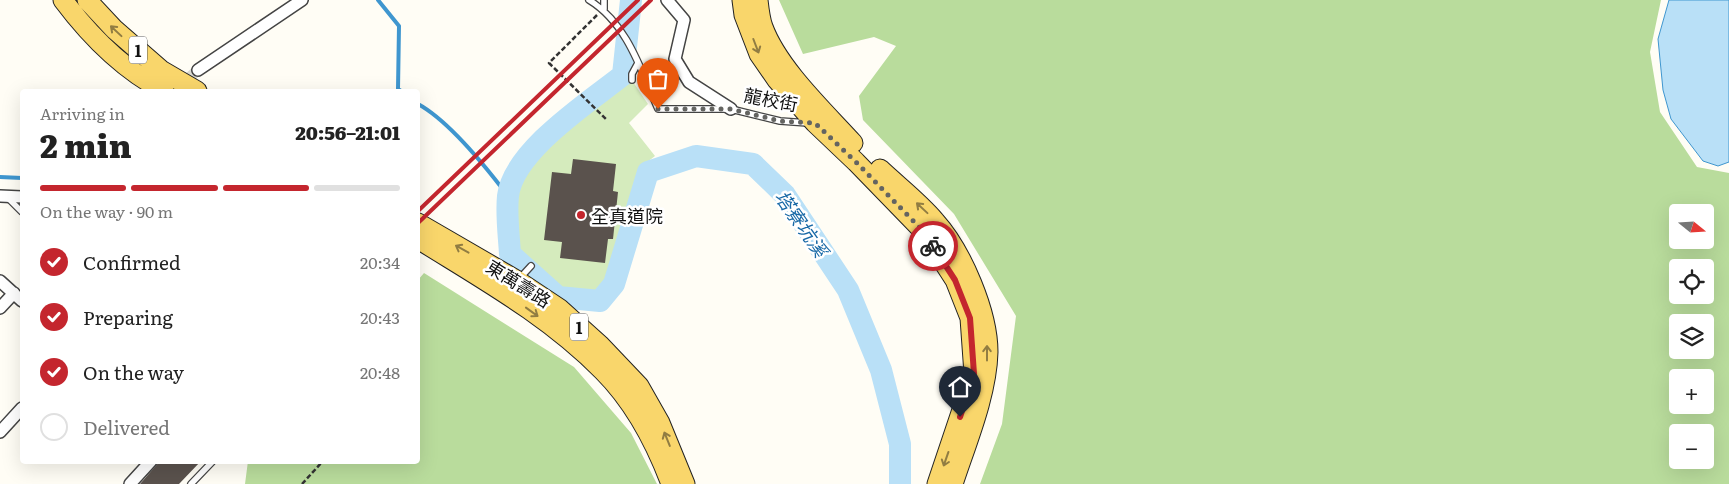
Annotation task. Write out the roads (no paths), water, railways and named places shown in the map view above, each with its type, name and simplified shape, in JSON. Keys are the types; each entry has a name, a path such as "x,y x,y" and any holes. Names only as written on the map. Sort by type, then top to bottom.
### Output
{"main road":[{"name":"1","path":"63,0 81,24 114,56 160,89"},
{"name":"1","path":"87,0 114,29 161,70 194,89"},
{"path":"742,0 744,15 759,54 777,80 936,221 961,260 979,302 988,352 982,391 953,484"},
{"path":"758,0 763,26 776,50 821,119 856,162 924,232 955,280 970,318 974,374 937,484"},
{"name":"東萬壽路","path":"420,235 513,288 560,310 600,345 639,386 660,422 685,484"},
{"name":"東萬壽路","path":"513,288 538,316 603,371 628,401 646,430 671,484"}],"street":[{"path":"198,70 302,0"},
{"path":"668,0 684,20 675,59 689,82 731,109"},
{"path":"4,197 20,197"},
{"path":"0,281 18,297 0,308"},
{"path":"0,432 20,410"},
{"path":"130,484 148,464"}],"lane":[{"name":"龍校街","path":"589,0 604,9 631,46 658,109 731,109 780,121 821,119"},
{"path":"604,0 604,9"},
{"path":"632,80 632,74 638,63"},
{"path":"4,197 20,210"},
{"path":"513,288 531,266"},
{"path":"191,484 210,464"}],"water":[{"path":"1669,0 1729,0 1729,162 1718,166 1703,161 1671,119 1663,90 1658,39"}],"waterway":[{"path":"378,0 399,26 398,89"},
{"name":"塔寮坑溪","path":"631,0 623,75 573,113 538,145 523,162 513,179 507,203 510,254 558,297 600,301 614,284 648,172 696,156 753,164 785,195 848,290 881,370 900,444 900,484"},
{"path":"420,105 442,121 454,133 508,196"},
{"path":"0,177 20,178"}],"tunnel":[{"path":"176,89 198,70"}],"railway":[{"path":"420,209 638,0"},
{"path":"420,221 651,0"}],"place":[{"name":"全真道院","path":"581,215"}]}
